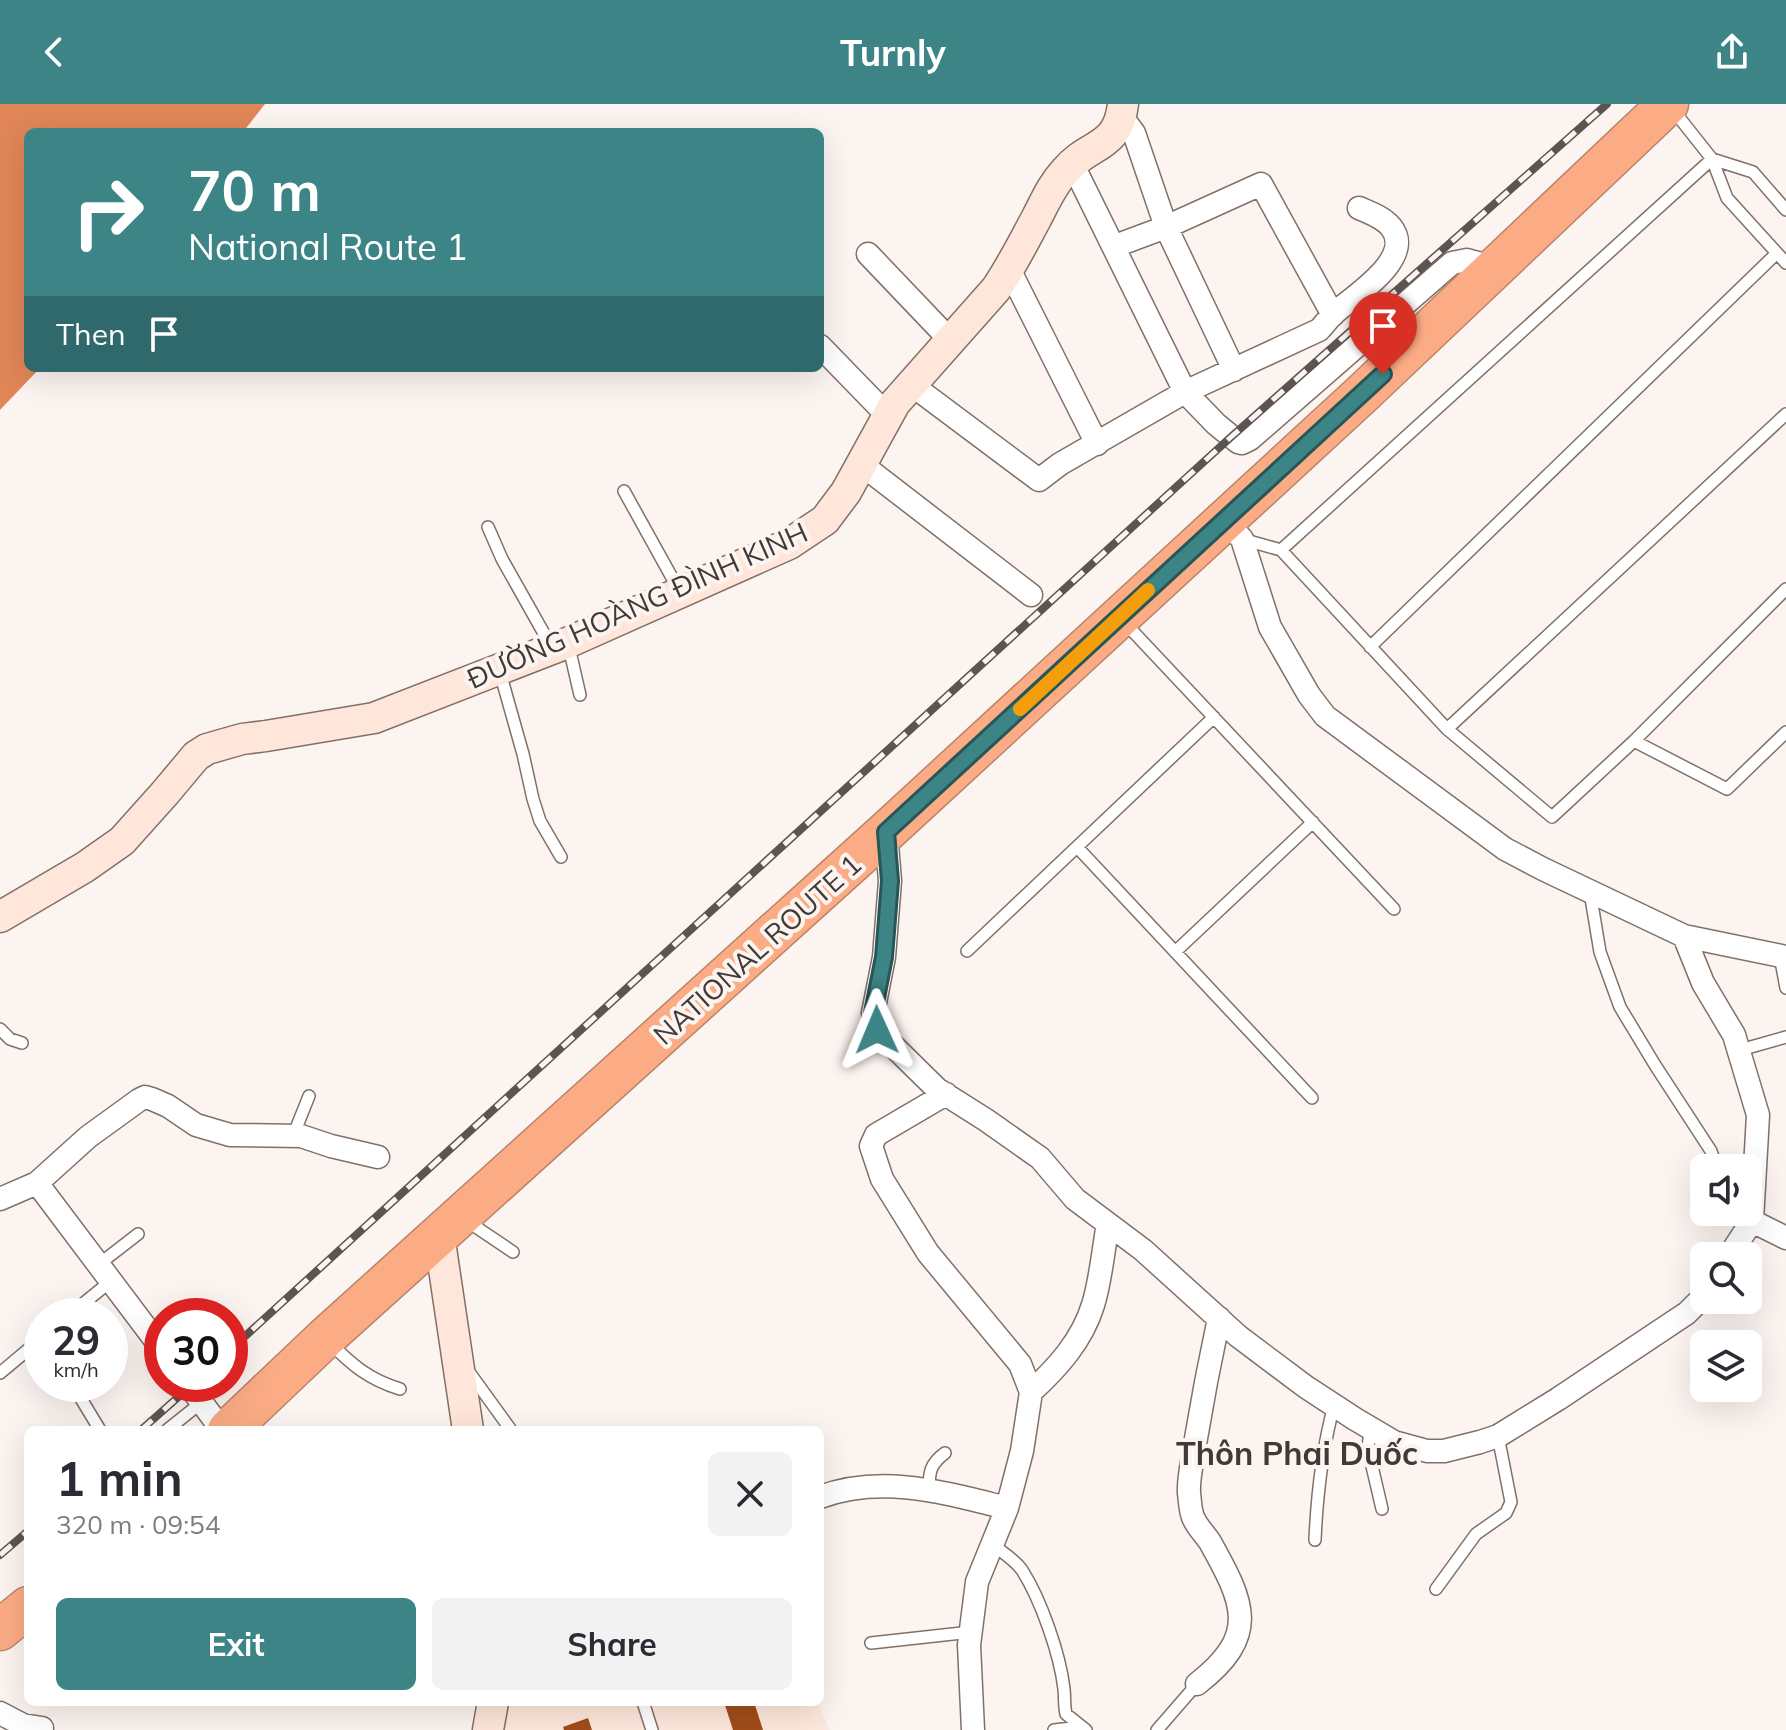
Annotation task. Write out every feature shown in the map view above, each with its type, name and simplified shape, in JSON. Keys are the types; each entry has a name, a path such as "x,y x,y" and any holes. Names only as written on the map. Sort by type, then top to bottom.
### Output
{"highway":[{"name":"NATIONAL ROUTE 1","path":"217,1421 325,1338 886,832 1119,616 1233,529 1587,179 1668,104"},
{"path":"0,1630 24,1610"}],"street":[{"path":"1122,110 1139,145 1166,227 1234,370"},
{"name":"ĐƯỜNG HOÀNG ĐÌNH KINH","path":"0,917 85,867 122,841 196,756 207,749 242,739 374,718 560,646 789,544 810,531 825,520 841,500 895,403 996,289 1054,185 1072,163 1113,135 1119,126 1122,110"},
{"path":"1072,163 1185,392 1238,442 1247,441 1452,263 1467,260 1496,268"},
{"path":"1115,246 1166,227 1261,184 1333,315"},
{"path":"912,385 1039,480 1060,464 1185,392 1319,330 1381,276 1395,249 1396,235 1390,226 1359,208"},
{"path":"868,254 951,341"},
{"path":"1009,269 1097,444"},
{"path":"824,350 888,416"},
{"path":"861,464 1031,595"},
{"path":"1233,529 1270,627 1309,695 1325,716 1505,849 1684,936 1783,956"},
{"path":"886,832 890,881 884,957 873,1013 877,1030 937,1089 1040,1158 1075,1199 1143,1250 1238,1336 1306,1387 1370,1428 1394,1442 1427,1451 1444,1451 1498,1436 1690,1310"},
{"path":"1684,936 1703,983 1740,1050 1758,1115 1756,1154"},
{"path":"946,1094 876,1135 871,1146 882,1179 928,1253 1020,1364 1031,1392 1022,1451 1007,1508 977,1582 969,1645 973,1730"},
{"path":"0,1199 37,1183 88,1137 145,1097 168,1106 196,1125 230,1135 301,1136 378,1157"},
{"path":"37,1183 144,1325"},
{"path":"1031,1392 1057,1368 1075,1344 1093,1306 1108,1224"},
{"path":"450,1226 468,1426"},
{"path":"1762,1226 1786,1238"},
{"path":"1197,1684 1232,1649 1239,1631 1241,1612 1225,1569 1192,1516 1189,1489 1219,1318"},
{"path":"202,1402 217,1421"},
{"path":"824,1495 862,1486 929,1490 1007,1508"},
{"path":"488,1730 492,1706"},
{"path":"0,1713 23,1725 42,1728"}],"lane":[{"path":"1668,104 1712,159 1727,198 1786,263"},
{"path":"1712,159 1753,172 1786,210"},
{"path":"1281,550 1712,159"},
{"path":"1370,647 1777,253"},
{"path":"1447,729 1786,414"},
{"path":"624,491 680,592"},
{"path":"488,527 502,559 560,646 580,695"},
{"path":"1233,529 1281,550 1447,729 1552,817 1634,741 1786,589"},
{"path":"1119,616 1394,909"},
{"path":"499,669 540,821 561,857"},
{"path":"967,951 1214,717"},
{"path":"1634,741 1727,789 1786,732"},
{"path":"1175,952 1313,822"},
{"path":"1077,847 1312,1098"},
{"path":"1590,891 1600,952 1620,1007 1712,1154"},
{"path":"1783,956 1786,988"},
{"path":"0,1029 10,1039 22,1043"},
{"path":"1740,1050 1786,1037"},
{"path":"293,1136 309,1096"},
{"path":"450,1226 513,1252"},
{"path":"83,1298 138,1234"},
{"path":"325,1338 365,1374 400,1389"},
{"path":"0,1373 24,1353"},
{"path":"460,1365 508,1426"},
{"path":"83,1402 98,1426"},
{"path":"1315,1540 1317,1492 1325,1437 1334,1405"},
{"path":"189,1426 217,1421"},
{"path":"1370,1428 1368,1449 1382,1509"},
{"path":"1436,1589 1476,1534 1506,1513 1511,1502 1498,1436"},
{"path":"929,1490 930,1468 945,1453"},
{"path":"993,1545 1020,1567 1035,1595 1052,1639 1065,1693 1063,1705 1066,1714 1084,1729"},
{"path":"871,1643 971,1632"},
{"path":"1157,1730 1197,1684"},
{"path":"644,1706 652,1730"},
{"path":"1054,1730 1084,1729"}],"shaded area":[{"path":"0,104 265,104 246,128 24,128 24,372 36,372 0,410"},
{"path":"503,1706 819,1706 830,1730 500,1730"}],"building":[{"path":"725,1706 755,1706 763,1730 733,1730"},
{"path":"588,1718 592,1730 564,1730 563,1727"}],"railway":[{"path":"248,1334 1231,437 1607,104"},
{"path":"146,1426 173,1402"},
{"path":"0,1555 24,1534"}],"slow traffic":[{"path":"1020,709 1148,590"}],"district":[{"name":"Thôn Phai Duốc","path":"1297,1453"}],"route":[{"path":"877,1030 873,1013 884,957 890,881 886,832 1383,374"}]}
